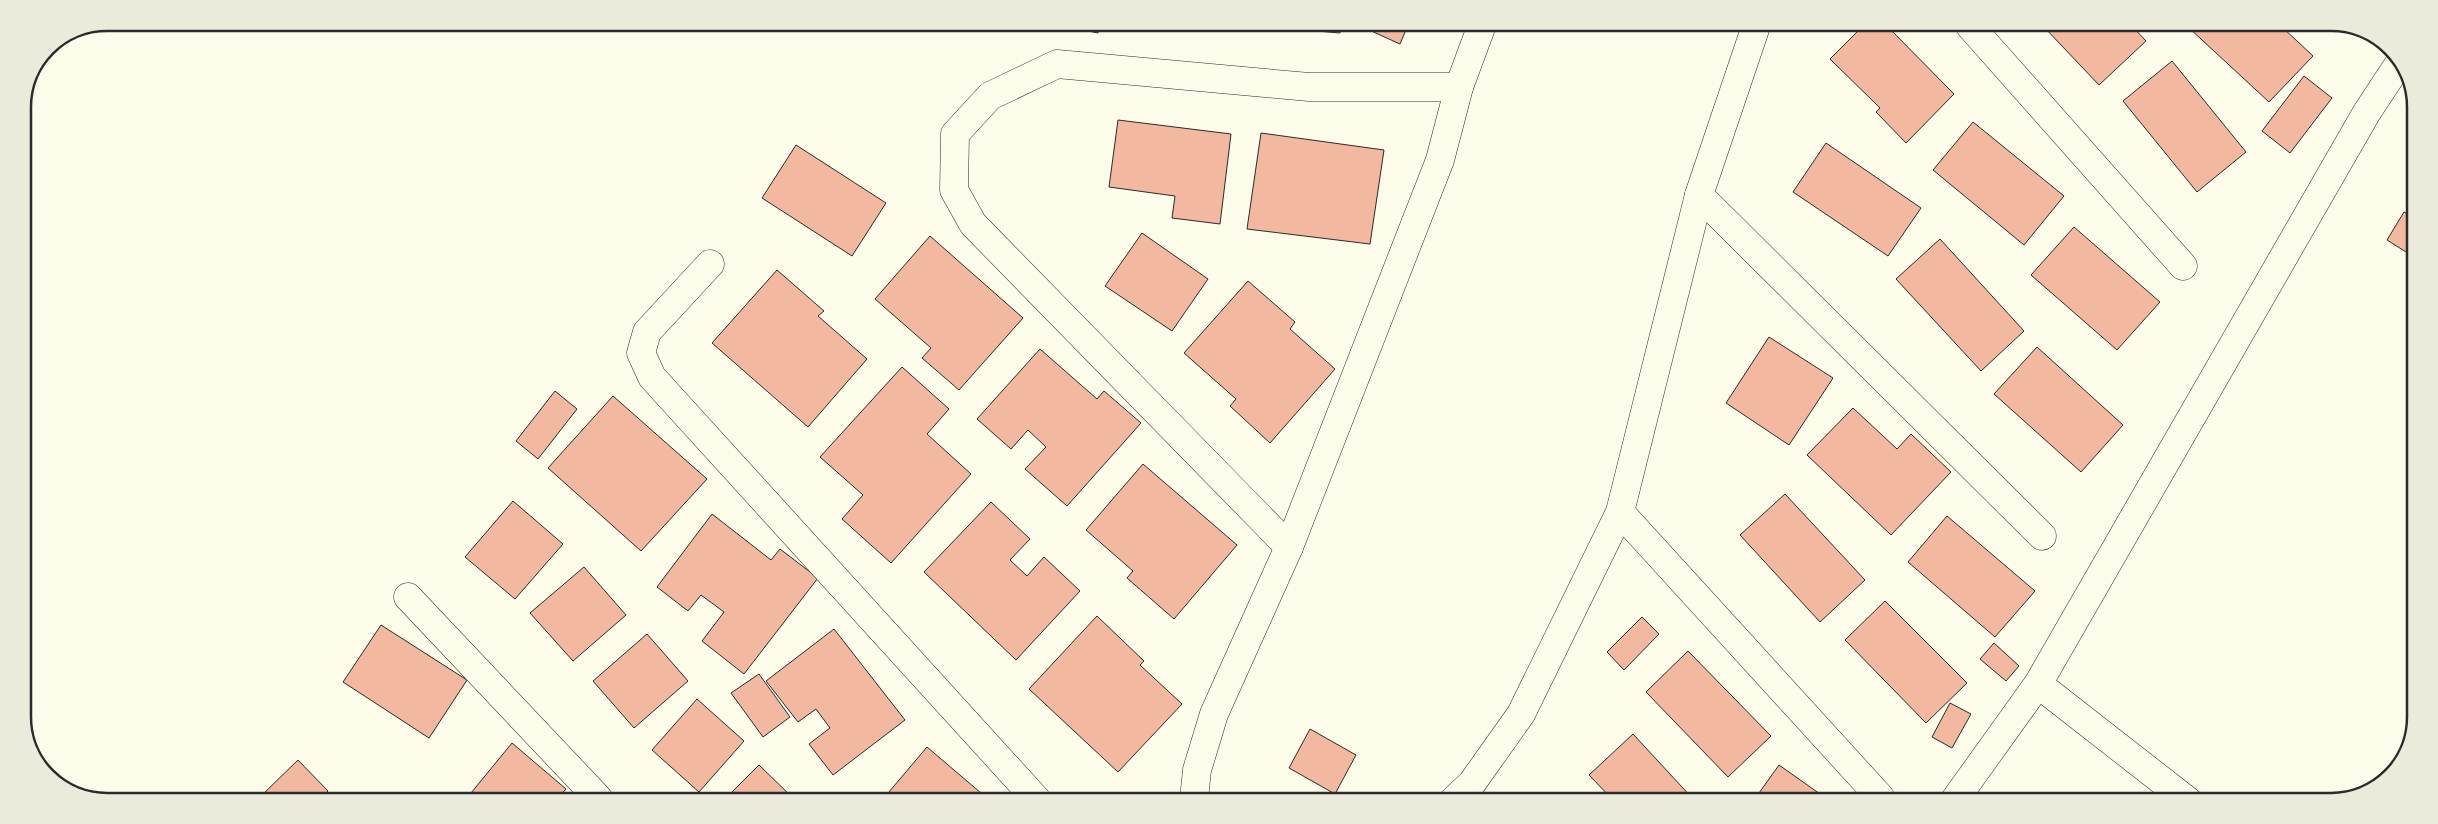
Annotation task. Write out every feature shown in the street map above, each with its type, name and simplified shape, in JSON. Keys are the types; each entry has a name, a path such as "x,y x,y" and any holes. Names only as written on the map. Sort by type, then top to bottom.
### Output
{"street":[{"path":"1195,793 1197,770 1214,714 1289,547 1440,160 1459,87 1480,31"},
{"path":"1473,793 1521,714 1620,512 1699,195 1754,31"},
{"path":"1974,31 2183,266"},
{"path":"1289,547 973,224 954,190 955,134 990,96 1057,64 1309,86 1459,87"},
{"path":"1960,793 2038,684 2367,112 2396,68"},
{"path":"1699,195 2042,536"},
{"path":"710,264 647,332 640,353 652,377 1031,793"},
{"path":"1620,512 1877,793"},
{"path":"408,597 593,793"},
{"path":"2038,684 2178,793"}],"building":[{"path":"1316,31 1340,31 1340,33"},
{"path":"1371,31 1405,31 1400,44"},
{"path":"1858,31 1892,31 1954,94 1906,143 1876,112 1880,108 1830,59"},
{"path":"2048,31 2137,31 2146,41 2099,85"},
{"path":"2192,31 2286,31 2313,56 2269,102"},
{"path":"2172,61 2246,152 2197,192 2123,101"},
{"path":"2304,76 2332,98 2290,153 2262,131"},
{"path":"1118,120 1231,134 1220,224 1172,218 1175,196 1109,187"},
{"path":"1973,122 2064,196 2024,245 1933,170"},
{"path":"1261,133 1384,150 1370,244 1247,229"},
{"path":"1826,143 1921,208 1888,256 1793,192"},
{"path":"796,145 886,203 852,256 762,198"},
{"path":"2404,212 2407,214 2407,253 2387,240"},
{"path":"2074,227 2160,302 2117,350 2031,275"},
{"path":"1142,233 1208,279 1172,331 1105,286"},
{"path":"930,236 1023,318 959,390 922,358 931,348 875,299"},
{"path":"1940,239 2024,331 1981,371 1896,279"},
{"path":"777,270 824,311 818,316 867,359 808,427 712,343"},
{"path":"1248,281 1295,322 1290,329 1335,369 1270,443 1230,406 1236,399 1184,353"},
{"path":"1769,337 1833,378 1789,445 1726,403"},
{"path":"2037,347 2123,425 2081,472 1994,394"},
{"path":"1040,349 1097,399 1104,391 1141,423 1067,506 1025,469 1046,447 1028,430 1011,449 977,419"},
{"path":"902,367 949,409 927,434 971,474 891,563 842,519 863,495 820,457"},
{"path":"555,391 577,409 538,459 516,441"},
{"path":"613,396 707,479 641,551 548,468"},
{"path":"1853,408 1897,449 1911,434 1951,472 1891,535 1807,455"},
{"path":"1143,464 1237,545 1174,619 1127,578 1133,571 1086,530"},
{"path":"1785,494 1865,580 1820,622 1740,535"},
{"path":"513,501 563,544 515,599 465,557"},
{"path":"991,502 1030,539 1010,560 1027,576 1044,557 1080,591 1016,660 924,572"},
{"path":"712,514 771,560 780,549 818,578 744,674 702,641 724,612 701,595 688,611 657,587"},
{"path":"1947,516 2035,591 1995,637 1908,562"},
{"path":"584,567 626,615 573,661 530,613"},
{"path":"1885,601 1967,683 1926,723 1845,640"},
{"path":"1097,616 1144,661 1140,665 1182,704 1118,772 1029,689"},
{"path":"1642,617 1659,634 1624,670 1607,652"},
{"path":"381,625 467,680 429,738 343,682"},
{"path":"834,629 905,720 833,775 809,744 830,728 816,709 798,722 766,681"},
{"path":"647,634 688,681 634,728 593,681"},
{"path":"1994,643 2019,666 2006,681 1980,659"},
{"path":"1688,651 1771,736 1728,777 1646,692"},
{"path":"759,674 790,717 763,737 731,693"},
{"path":"697,699 744,741 699,792 652,750"},
{"path":"1950,703 1971,714 1952,748 1932,737"},
{"path":"1310,729 1356,755 1336,793 1289,768"},
{"path":"1633,734 1688,793 1606,793 1589,775"},
{"path":"512,743 566,789 562,793 471,793"},
{"path":"927,747 981,793 888,793"},
{"path":"298,760 328,791 326,793 264,793"},
{"path":"759,765 788,793 731,793"},
{"path":"1779,765 1819,793 1759,793"}]}
